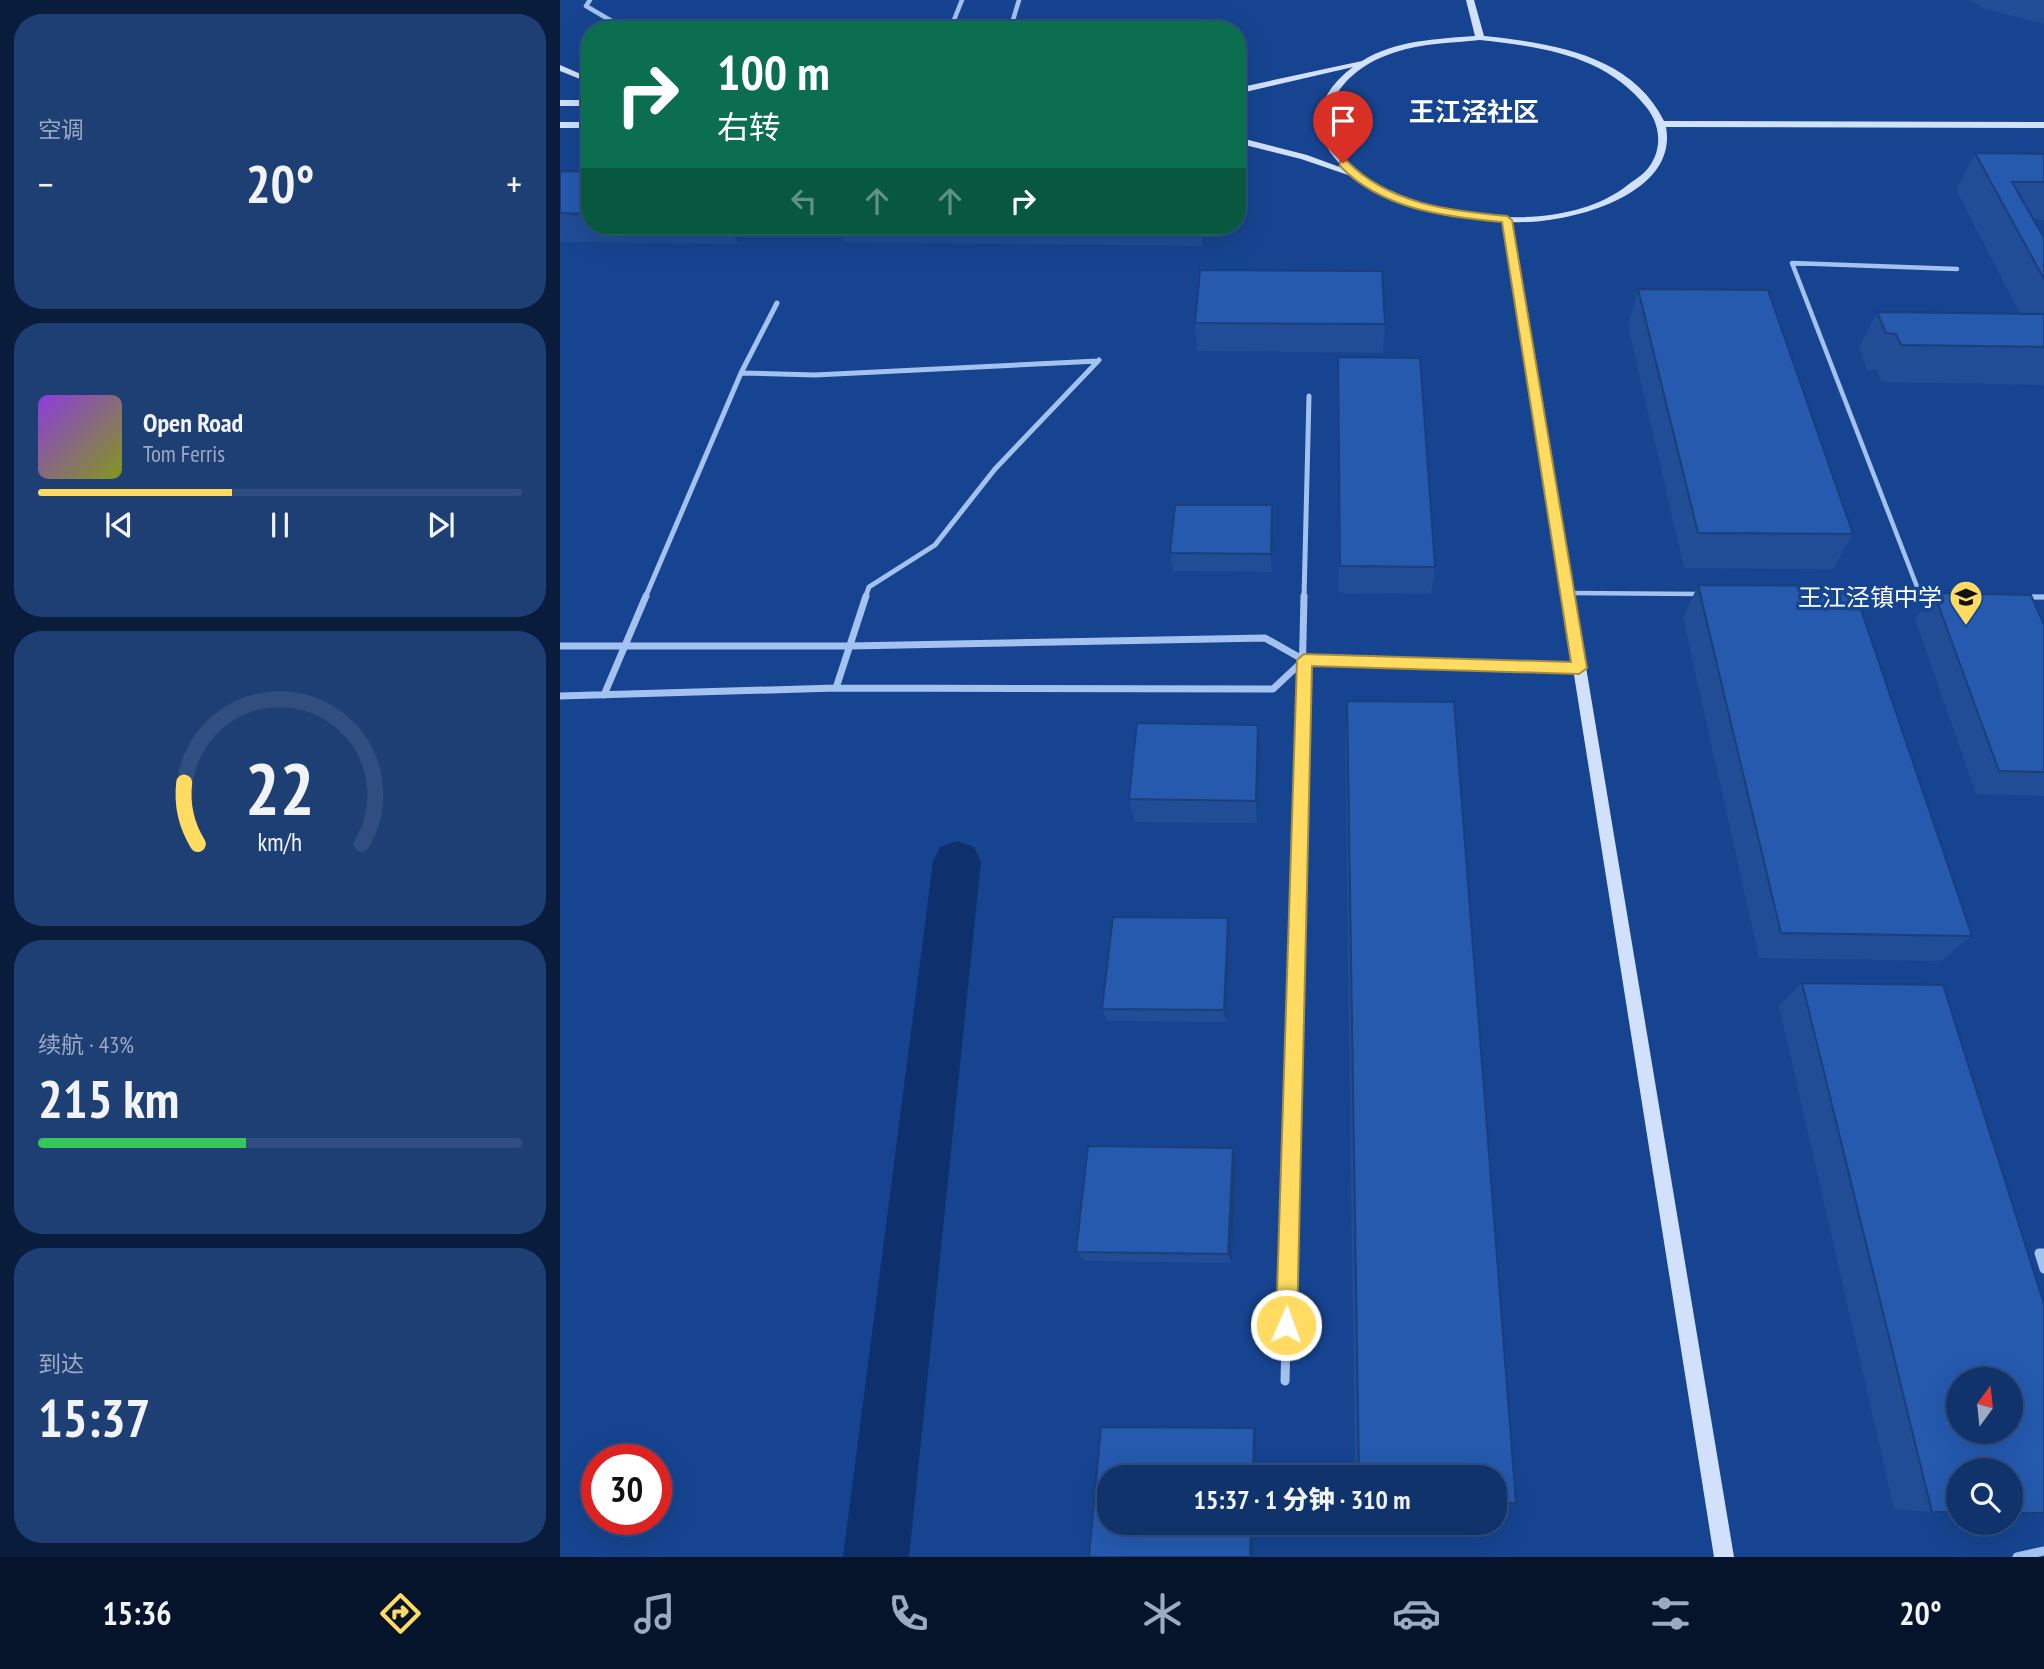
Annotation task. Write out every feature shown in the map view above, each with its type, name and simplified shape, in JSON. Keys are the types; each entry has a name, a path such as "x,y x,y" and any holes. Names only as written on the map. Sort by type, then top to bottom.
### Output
{"street":[{"path":"590,0 586,6 612,21"},
{"path":"954,21 962,0"},
{"path":"1013,21 1019,0"},
{"path":"1470,0 1480,38"},
{"path":"1246,89 1290,82 1368,61 1419,43 1480,38 1542,44 1598,62 1640,90 1662,124 1663,147 1652,170 1629,190 1596,206 1554,216 1507,220 1436,210 1397,199 1356,177 1304,157 1246,142"},
{"path":"1356,177 1330,150 1321,121 1333,88 1368,61"},
{"path":"560,68 581,77"},
{"path":"560,103 581,103"},
{"path":"1662,124 2044,125"},
{"path":"560,126 581,125"},
{"path":"1507,220 1724,1557"},
{"path":"604,695 741,373 778,303"},
{"path":"741,373 815,375 1099,360 995,469 935,545 869,587 836,688"},
{"path":"1285,1381 1309,396"},
{"path":"560,646 850,646 1265,638 1304,660 1579,668"},
{"path":"560,696 836,688 1273,689 1304,660"},
{"path":"2044,1253 2039,1254 2044,1269"},
{"path":"2017,1557 2044,1551"}],"lane":[{"path":"1921,597 1793,263 1957,269"},
{"path":"1567,593 1705,594"},
{"path":"1843,596 1949,597"},
{"path":"2017,597 2044,597"}],"building":[{"path":"1975,153 2044,154 2044,182 2012,182 2044,238 2044,279"},
{"path":"560,171 581,172 581,214 560,213"},
{"path":"1200,270 1382,271 1385,324 1195,323"},
{"path":"1638,289 1768,290 1853,534 1698,533"},
{"path":"1877,312 2044,314 2044,347 1901,345 1896,334 1886,333"},
{"path":"1338,357 1420,358 1435,567 1340,566"},
{"path":"1175,505 1272,505 1271,554 1170,553"},
{"path":"1698,585 1853,586 1972,936 1781,933"},
{"path":"1934,593 2031,595 2044,625 2044,772 1999,771"},
{"path":"1347,701 1454,702 1516,1503 1507,1503 1507,1465 1359,1465"},
{"path":"1137,723 1258,725 1256,801 1129,799"},
{"path":"1113,917 1228,918 1224,1010 1102,1009"},
{"path":"1802,983 1943,985 2044,1304 2044,1513 2023,1513 2023,1458 1946,1458 1946,1512 1932,1512"},
{"path":"1088,1146 1233,1148 1228,1254 1076,1252"},
{"path":"1101,1427 1254,1428 1253,1465 1097,1465"},
{"path":"1097,1470 1097,1535 1251,1535 1250,1557 1089,1557"}],"waterway":[{"path":"876,1557 957,862"}],"place":[{"name":"王江泾镇中学","path":"1966,627"}],"district":[{"name":"王江泾社区","path":"1474,111"}],"route":[{"path":"1286,1325 1304,660 1579,668 1507,220 1449,214 1397,199 1356,177 1343,163"}]}
